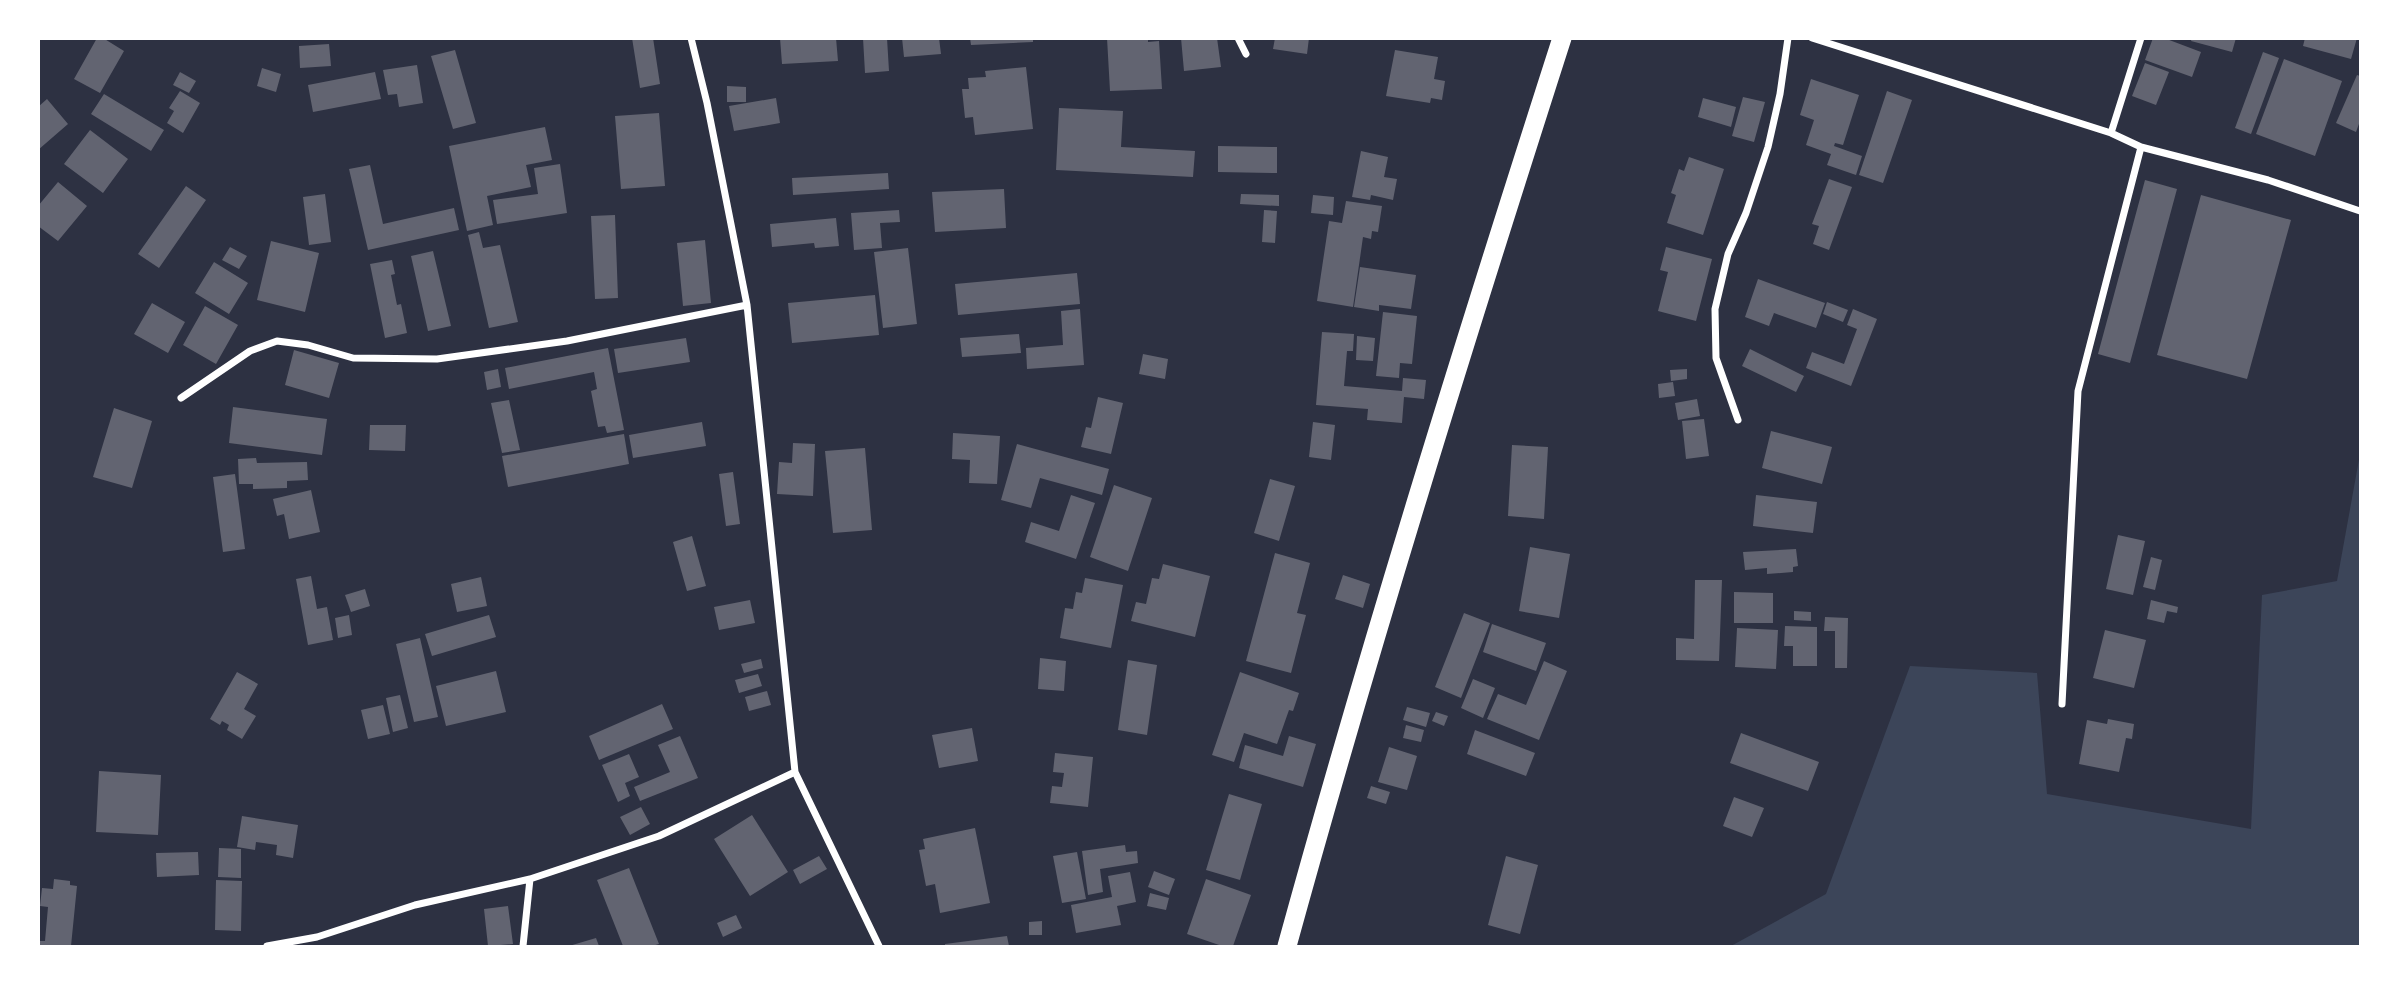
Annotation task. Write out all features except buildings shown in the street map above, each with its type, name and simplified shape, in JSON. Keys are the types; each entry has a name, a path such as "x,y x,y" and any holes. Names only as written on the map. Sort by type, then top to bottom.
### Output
{"highway":[{"path":"1287,947 1335,770 1460,356 1562,38"}],"street":[{"path":"691,38 707,103 747,305 794,772 879,947"},
{"path":"1238,38 1246,54"},
{"path":"1738,420 1716,358 1715,309 1728,254 1746,213 1768,147 1780,94 1788,38"},
{"path":"1812,38 2111,134 2141,147 2268,180 2361,211"},
{"path":"2111,134 2141,38"},
{"path":"2062,704 2078,391 2141,147"},
{"path":"181,398 250,351 277,341 308,345 353,358 437,359 567,341 747,305"},
{"path":"267,947 317,937 415,905 530,879 659,836 794,772"},
{"path":"523,947 530,879"}],"shaded area":[{"path":"2360,454 2360,946 1731,946 1826,894 1910,666 2037,673 2047,794 2251,829 2262,595 2337,581"}]}
